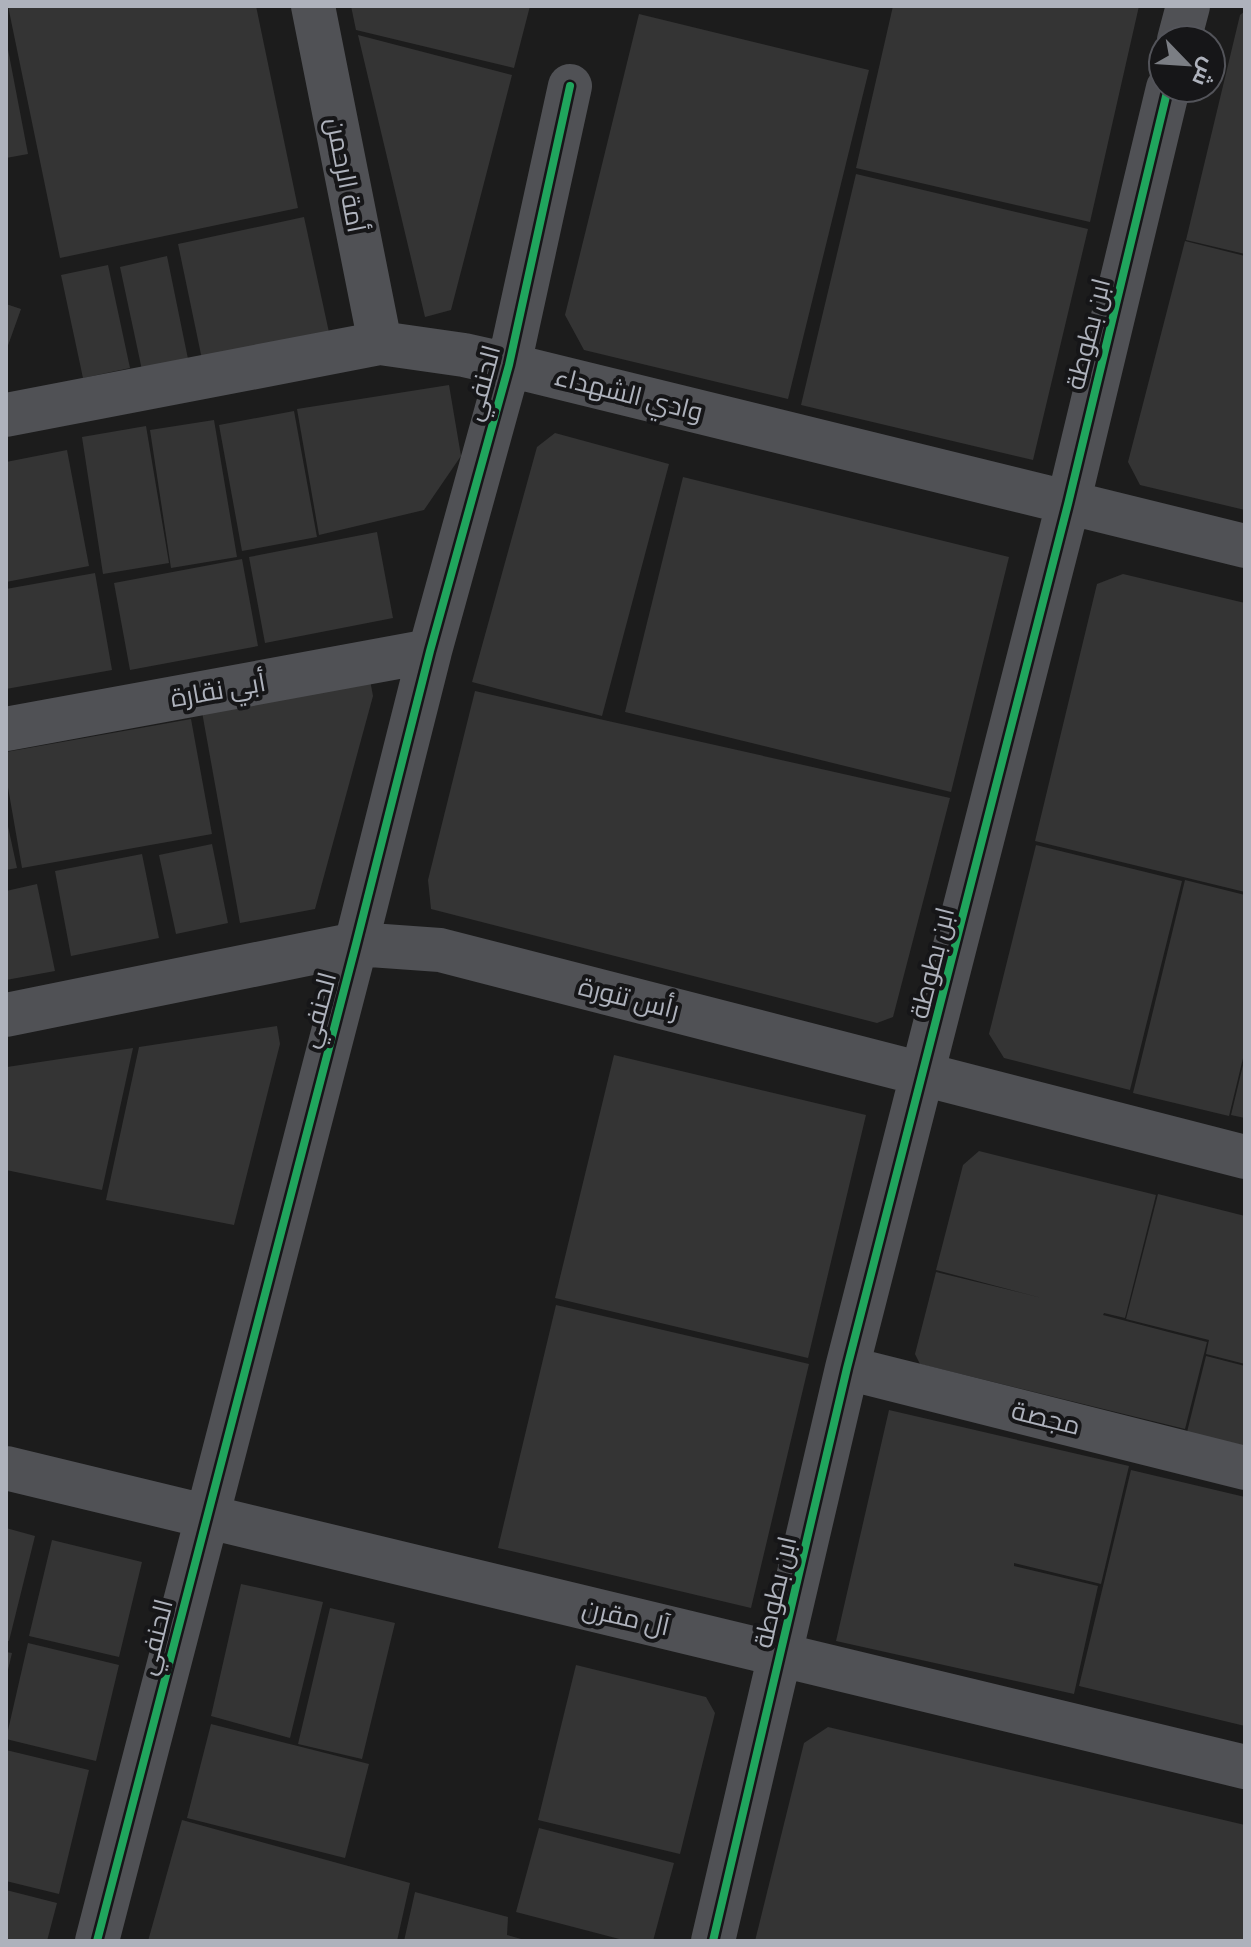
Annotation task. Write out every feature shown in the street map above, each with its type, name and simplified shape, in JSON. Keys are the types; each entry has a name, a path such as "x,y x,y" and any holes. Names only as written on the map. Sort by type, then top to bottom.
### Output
{"street":[{"name":"أمة الرحمن","path":"313,6 380,343"},
{"name":"الحنفي","path":"97,1941 430,651 509,365 570,86"},
{"name":"ابن بطوطة","path":"713,1941 847,1368 1068,504 1164,104"},
{"name":"وادي الشهداء","path":"6,415 380,343 509,365 1245,546"},
{"name":"أبي نقارة","path":"6,729 430,651"},
{"name":"رأس تنورة","path":"6,1015 356,944 440,950 1245,1157"},
{"name":"مجصة","path":"847,1368 1245,1468"},
{"name":"آل مقرن","path":"6,1468 1245,1767"}],"building":[{"path":"8,6 256,6 298,208 60,258"},
{"path":"351,6 530,6 514,68 356,30"},
{"path":"893,6 1139,6 1090,222 856,168"},
{"path":"1245,11 1245,254 1186,240 1219,104 1227,104 1227,69 1240,15"},
{"path":"639,14 869,70 788,399 584,350 565,315"},
{"path":"358,35 512,75 451,310 425,317"},
{"path":"6,39 28,154 6,158"},
{"path":"856,174 1088,229 1033,460 801,405"},
{"path":"304,217 330,337 203,364 178,244"},
{"path":"1185,241 1245,256 1245,510 1140,485 1128,462"},
{"path":"167,256 188,359 142,370 120,267"},
{"path":"108,265 130,368 83,378 61,275"},
{"path":"6,304 21,309 6,351"},
{"path":"449,385 461,456 424,510 319,535 297,409"},
{"path":"294,411 317,537 242,551 219,425"},
{"path":"214,420 237,557 171,568 150,430"},
{"path":"146,426 169,563 103,574 82,437"},
{"path":"555,433 669,464 602,716 472,682 537,447"},
{"path":"67,450 89,566 6,582 6,462"},
{"path":"683,477 1009,557 951,792 625,712"},
{"path":"377,532 393,618 265,643 249,557"},
{"path":"242,559 258,646 130,670 114,583"},
{"path":"95,573 112,670 6,689 6,589"},
{"path":"1123,574 1245,603 1245,892 1035,841 1097,584"},
{"path":"370,680 373,696 315,909 240,923 202,712"},
{"path":"475,691 950,798 893,1017 877,1023 431,909 428,880"},
{"path":"191,719 212,834 22,868 6,776 6,752"},
{"path":"6,817 17,868 6,870"},
{"path":"212,844 228,923 176,934 159,855"},
{"path":"1036,845 1182,881 1130,1090 1004,1058 989,1034"},
{"path":"142,854 159,938 71,956 55,871"},
{"path":"1185,880 1245,895 1245,1050 1229,1116 1133,1093"},
{"path":"37,884 55,971 6,980 6,891"},
{"path":"277,1026 280,1044 234,1225 106,1200 139,1047"},
{"path":"133,1048 102,1190 6,1170 7,1067"},
{"path":"614,1055 866,1115 808,1358 555,1298"},
{"path":"1245,1062 1245,1118 1231,1115"},
{"path":"979,1151 1156,1195 1125,1318 1103,1315 1207,1342 1185,1429 920,1364 915,1354 936,1272 1042,1298 936,1270 963,1165"},
{"path":"1158,1194 1245,1216 1245,1364 1206,1354 1209,1340 1126,1319"},
{"path":"556,1305 809,1364 751,1608 498,1548"},
{"path":"1206,1356 1245,1366 1245,1446 1187,1432"},
{"path":"889,1410 1129,1466 1101,1584 1014,1563 1014,1566 1098,1586 1074,1694 836,1641"},
{"path":"1131,1470 1245,1497 1245,1726 1079,1686"},
{"path":"6,1528 35,1536 9,1641 6,1640"},
{"path":"52,1540 142,1562 119,1657 29,1636"},
{"path":"241,1584 323,1602 290,1738 211,1716"},
{"path":"330,1608 395,1623 362,1759 298,1744"},
{"path":"28,1643 119,1665 96,1761 6,1739"},
{"path":"6,1652 12,1653 7,1674 6,1674"},
{"path":"576,1665 706,1697 715,1713 680,1854 538,1820"},
{"path":"211,1724 369,1764 345,1858 187,1818"},
{"path":"828,1727 1245,1825 1245,1941 755,1941 804,1743"},
{"path":"6,1750 89,1770 59,1894 6,1881"},
{"path":"182,1820 410,1883 397,1941 148,1941"},
{"path":"539,1828 674,1863 653,1941 627,1941 516,1912"},
{"path":"6,1890 57,1903 47,1941 6,1941"},
{"path":"415,1892 508,1917 507,1935 528,1941 404,1941"}],"cycle path":[{"path":"97,1941 430,651 509,365 570,86"},
{"path":"713,1941 847,1368 1068,504 1164,104"}]}
